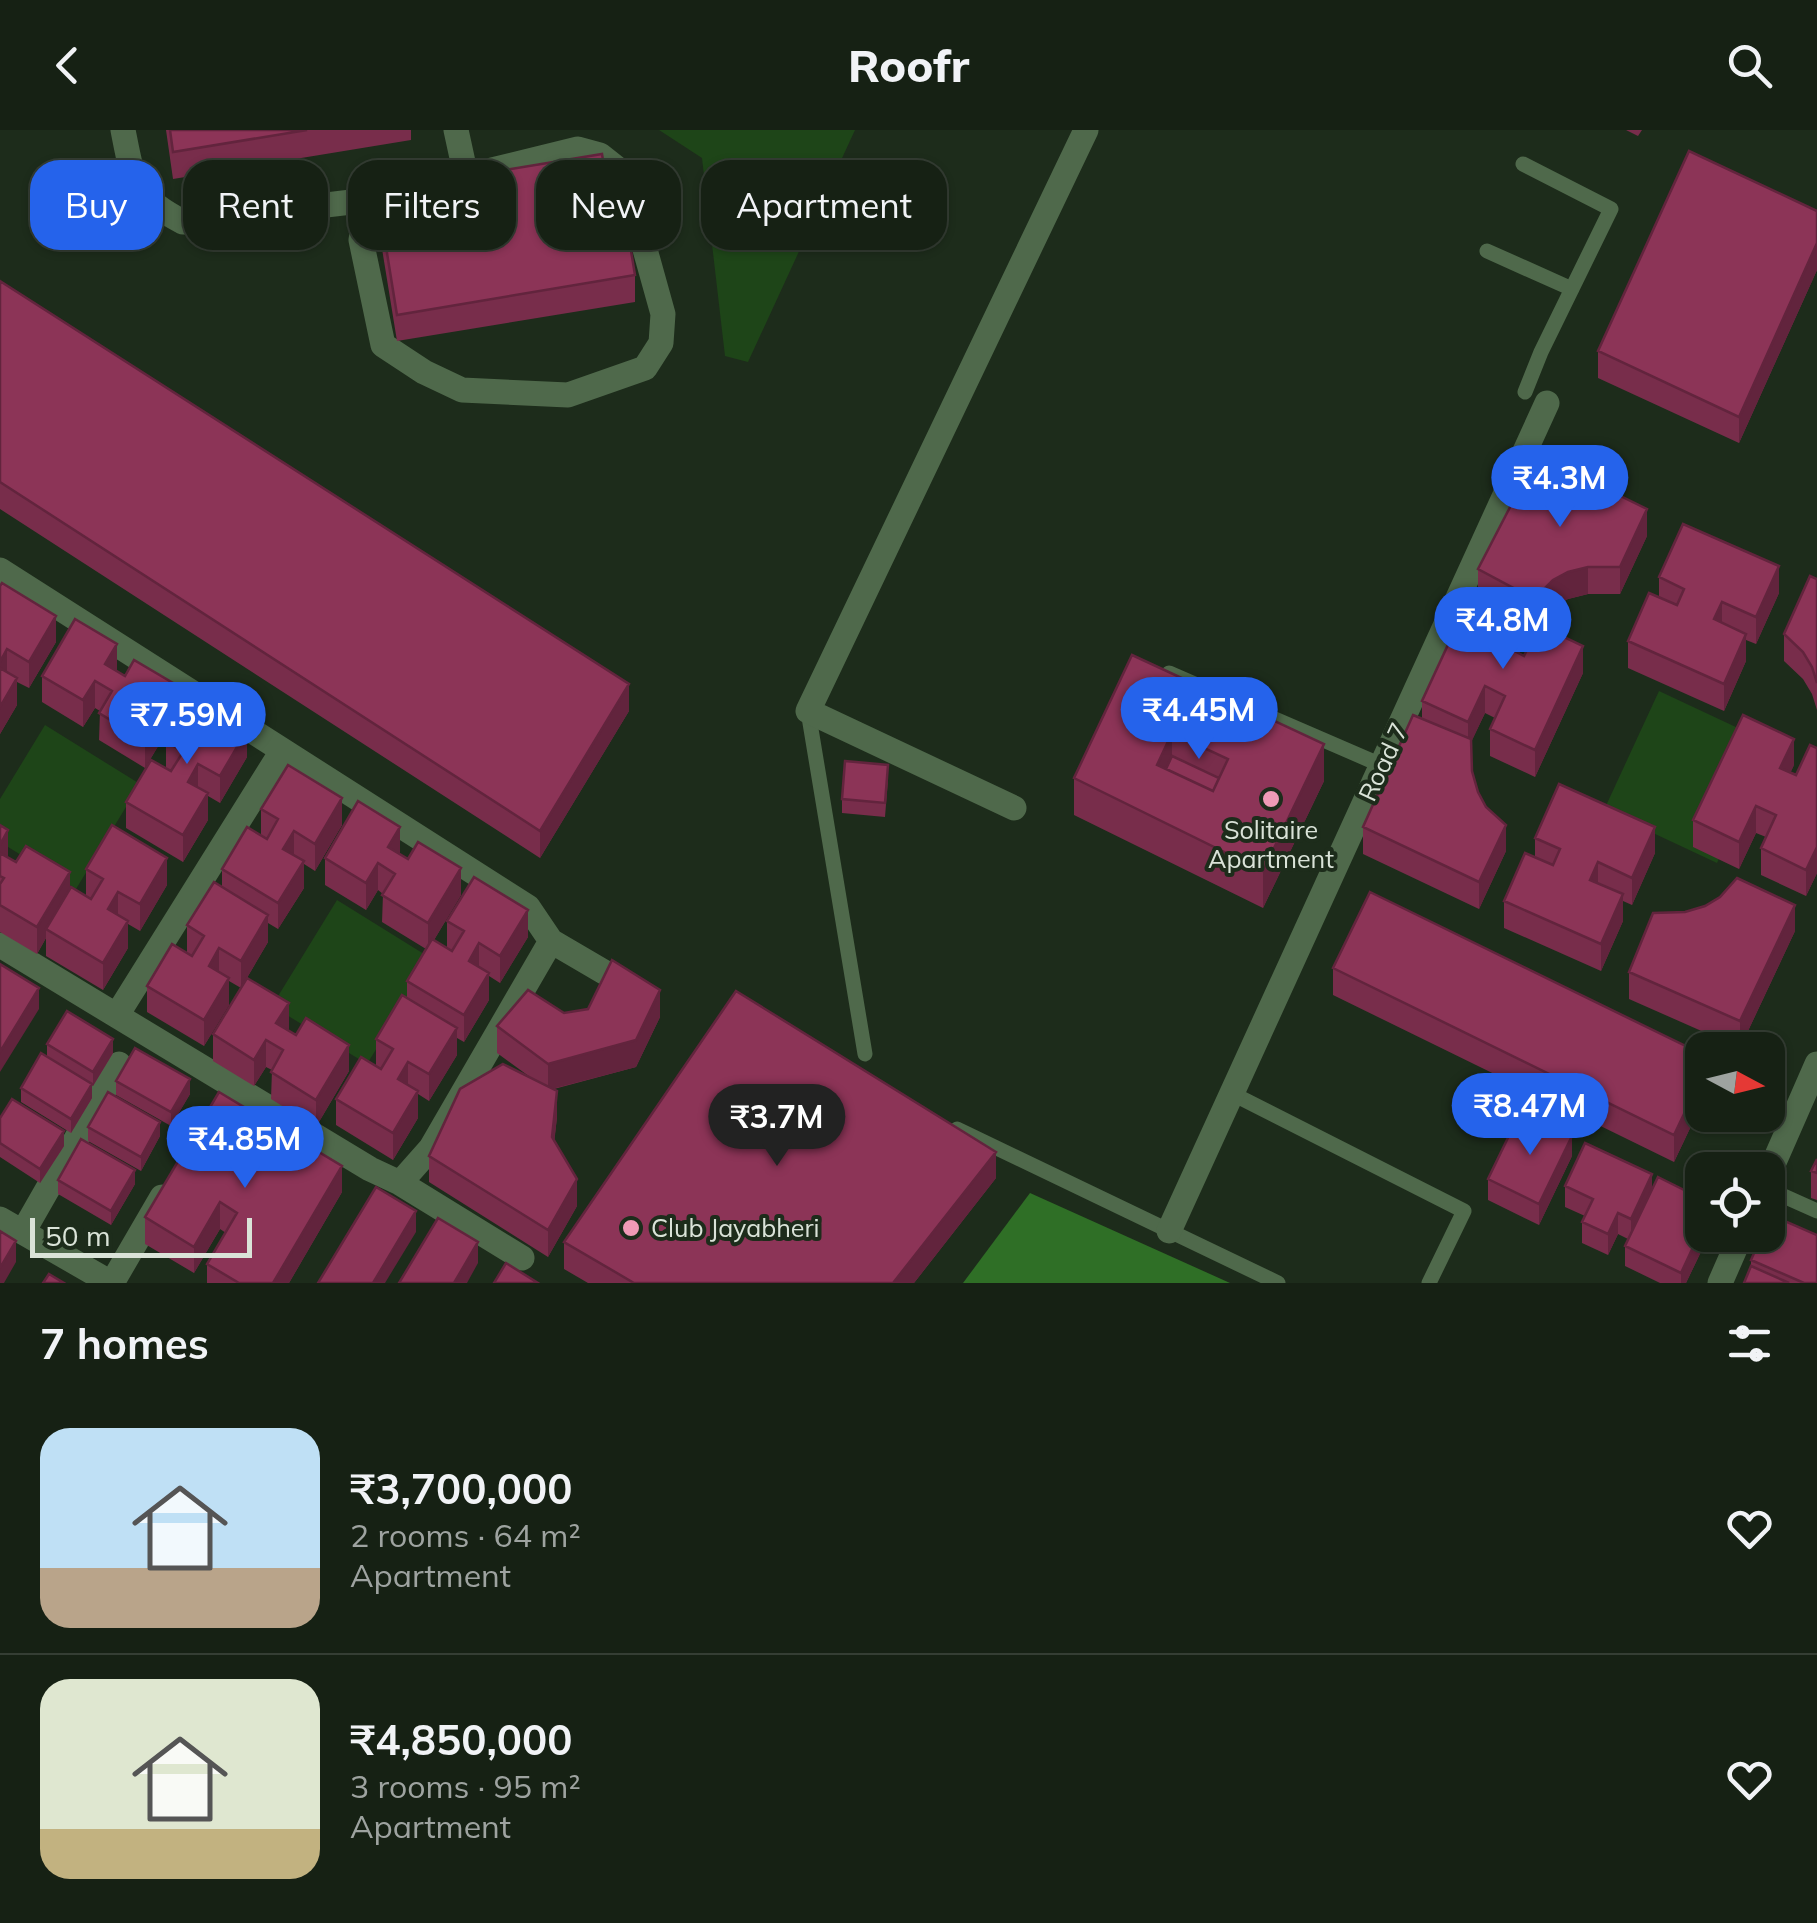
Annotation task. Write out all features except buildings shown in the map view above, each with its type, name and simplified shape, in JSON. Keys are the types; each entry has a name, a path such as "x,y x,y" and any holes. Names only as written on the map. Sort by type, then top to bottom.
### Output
{"street":[{"path":"123,130 131,172 143,195 155,208 182,222 348,202"},
{"path":"456,130 463,160"},
{"path":"1014,808 808,711 1086,130"},
{"path":"363,250 383,345 424,372 462,390 568,394 645,368 661,343 664,314 624,174 600,155 578,149 516,164"},
{"name":"Road 7","path":"1169,1232 1381,765 1536,397"},
{"path":"4,581 282,750 528,907 551,942 660,1004"},
{"path":"117,1015 282,750"},
{"path":"400,1183 431,1148 551,942"},
{"path":"0,946 522,1258"},
{"path":"23,1232 119,1064"},
{"path":"1778,1152 1817,1064"},
{"path":"0,1218 111,1283 172,1179"},
{"path":"1720,1283 1734,1252"}],"lane":[{"path":"1522,164 1610,209 1572,288 1536,397"},
{"path":"1487,252 1572,288"},
{"path":"1154,666 1381,765"},
{"path":"808,711 866,1054"},
{"path":"1231,1094 1464,1211 1429,1283"},
{"path":"934,1118 1278,1283"},
{"path":"1785,1196 1817,1211"}],"green space":[{"path":"659,130 855,130 841,160 702,158"},
{"path":"713,250 800,250 748,362 725,356"},
{"path":"1659,691 1772,744 1717,863 1604,810"},
{"path":"45,725 140,784 76,889 0,842 0,799"},
{"path":"337,900 432,959 367,1064 272,1006"},
{"path":"1030,1193 1230,1283 963,1283"}],"place":[{"name":"Solitaire Apartment","path":"1271,799"},
{"name":"Club Jayabheri","path":"631,1228"}]}
